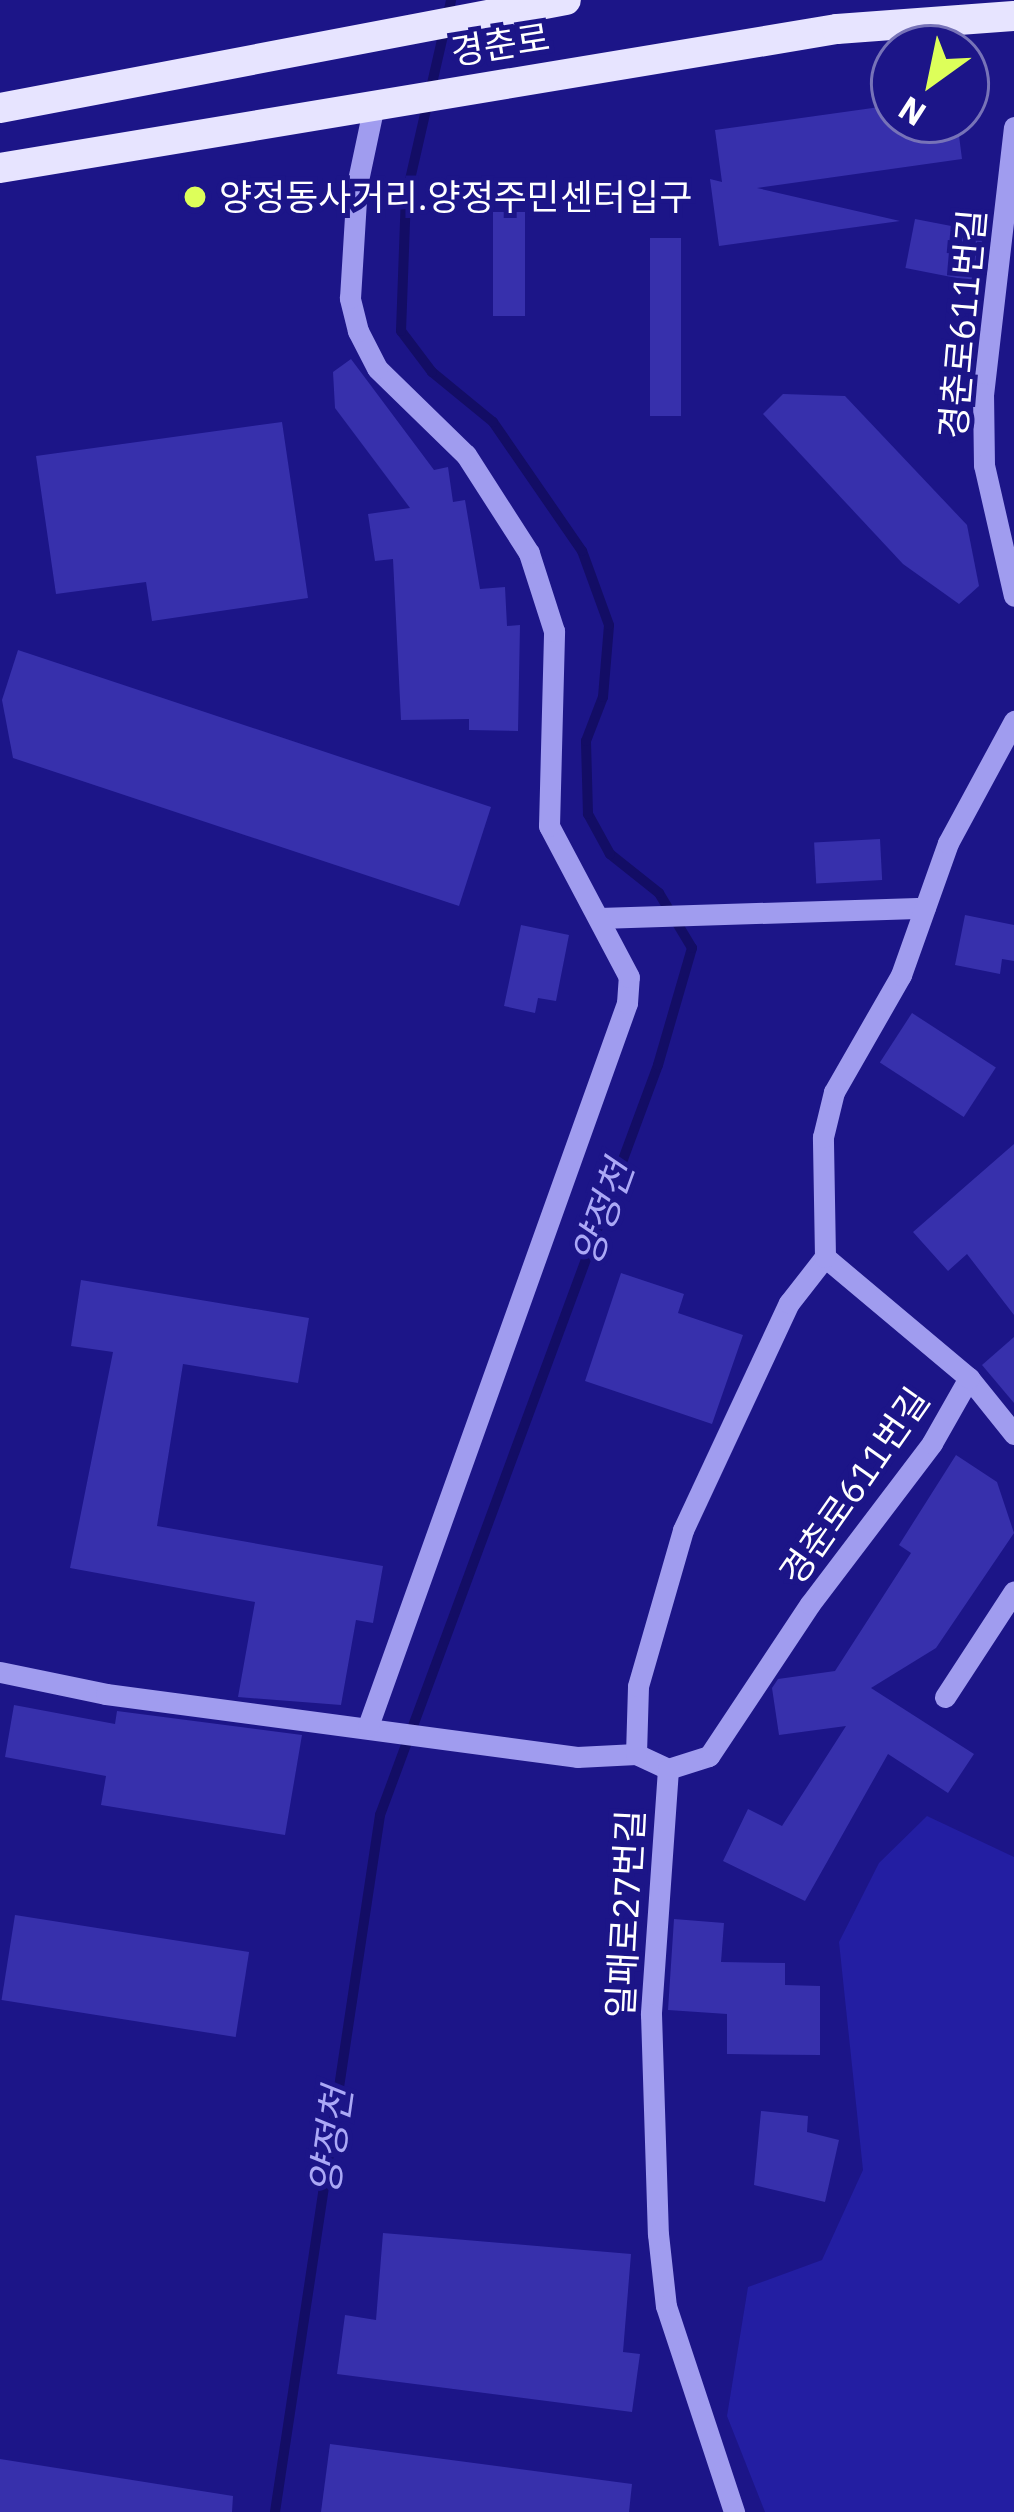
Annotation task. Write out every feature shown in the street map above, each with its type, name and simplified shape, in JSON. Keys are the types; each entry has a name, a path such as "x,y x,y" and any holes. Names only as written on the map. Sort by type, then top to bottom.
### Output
{"main road":[{"name":"경춘로","path":"0,108 566,0"},
{"name":"경춘로","path":"7,171 837,29 1014,16"},
{"path":"0,96 67,92"}],"street":[{"path":"375,1726 627,1003 629,977 606,917 549,826 554,632 529,553 466,455 377,368 358,331 350,298 357,185 384,103"},
{"name":"경춘로611번길","path":"1014,128 982,393 984,466 1014,596"},
{"path":"637,1754 638,1686 682,1530 789,1303 825,1257 823,1137 834,1092 901,975 948,843 1014,721"},
{"path":"606,917 925,908"},
{"name":"경춘로611번길","path":"668,1768 709,1756 810,1604 932,1442 969,1378 825,1257"},
{"path":"969,1378 1014,1434"},
{"path":"945,1697 1014,1591"},
{"name":"일패로27번길","path":"0,1672 106,1694 375,1726 577,1757 637,1754 668,1768 651,2014 658,2234 666,2306 734,2512"}],"shaded area":[{"path":"927,1816 1014,1857 1014,2512 765,2512 727,2416 748,2287 822,2260 863,2170 839,1942 879,1863"}],"building":[{"path":"870,108 870,144 960,144 962,159 757,188 900,221 719,246 710,179 722,182 715,130"},
{"path":"493,212 525,212 525,316 493,316"},
{"path":"915,219 984,232 974,281 905,268"},
{"path":"650,238 681,238 681,416 650,416"},
{"path":"351,359 434,470 448,467 453,502 465,500 480,589 505,587 507,626 520,625 518,731 469,730 469,719 401,720 393,559 375,561 368,514 410,508 335,408 333,372"},
{"path":"783,394 845,396 967,525 979,586 959,604 903,564 763,414"},
{"path":"282,422 308,598 152,621 146,582 56,594 36,456"},
{"path":"18,650 491,807 459,906 13,758 2,700"},
{"path":"880,839 882,880 816,883 814,842"},
{"path":"965,915 1014,925 1014,961 1002,959 1000,974 955,965"},
{"path":"521,925 569,935 556,1001 538,998 535,1013 504,1006"},
{"path":"912,1013 996,1067 964,1117 880,1062"},
{"path":"1014,1144 1014,1315 967,1254 948,1271 913,1232"},
{"path":"621,1273 684,1294 678,1313 743,1335 712,1424 585,1381"},
{"path":"81,1280 309,1318 298,1383 183,1364 157,1526 383,1566 373,1623 356,1620 341,1705 238,1697 255,1602 70,1568 113,1352 71,1346"},
{"path":"1014,1337 1014,1403 982,1365"},
{"path":"956,1455 997,1482 1014,1533 936,1648 871,1688 974,1754 948,1793 888,1754 805,1901 723,1861 748,1809 782,1826 846,1726 779,1735 772,1688 778,1679 835,1671 911,1553 899,1545"},
{"path":"14,1705 115,1724 117,1711 302,1735 285,1835 101,1805 106,1776 5,1757"},
{"path":"15,1915 249,1952 236,2037 2,2000"},
{"path":"674,1919 724,1923 721,1962 785,1963 785,1985 820,1986 820,2055 727,2054 727,2014 668,2010"},
{"path":"761,2111 808,2116 807,2132 839,2140 825,2202 754,2185"},
{"path":"383,2233 631,2254 623,2352 640,2354 632,2412 337,2374 345,2315 376,2320"},
{"path":"330,2444 632,2484 629,2512 321,2512"},
{"path":"0,2459 233,2496 232,2512 0,2512"}],"waterway":[{"name":"양정천","path":"275,2512 380,1815 658,1065 692,948 659,893 610,854 588,814 586,741 603,697 609,625 582,551 493,422 432,372 401,331 406,197 451,0"}],"place":[{"name":"양정동사거리.양정주민센터입구","path":"195,197"}]}
